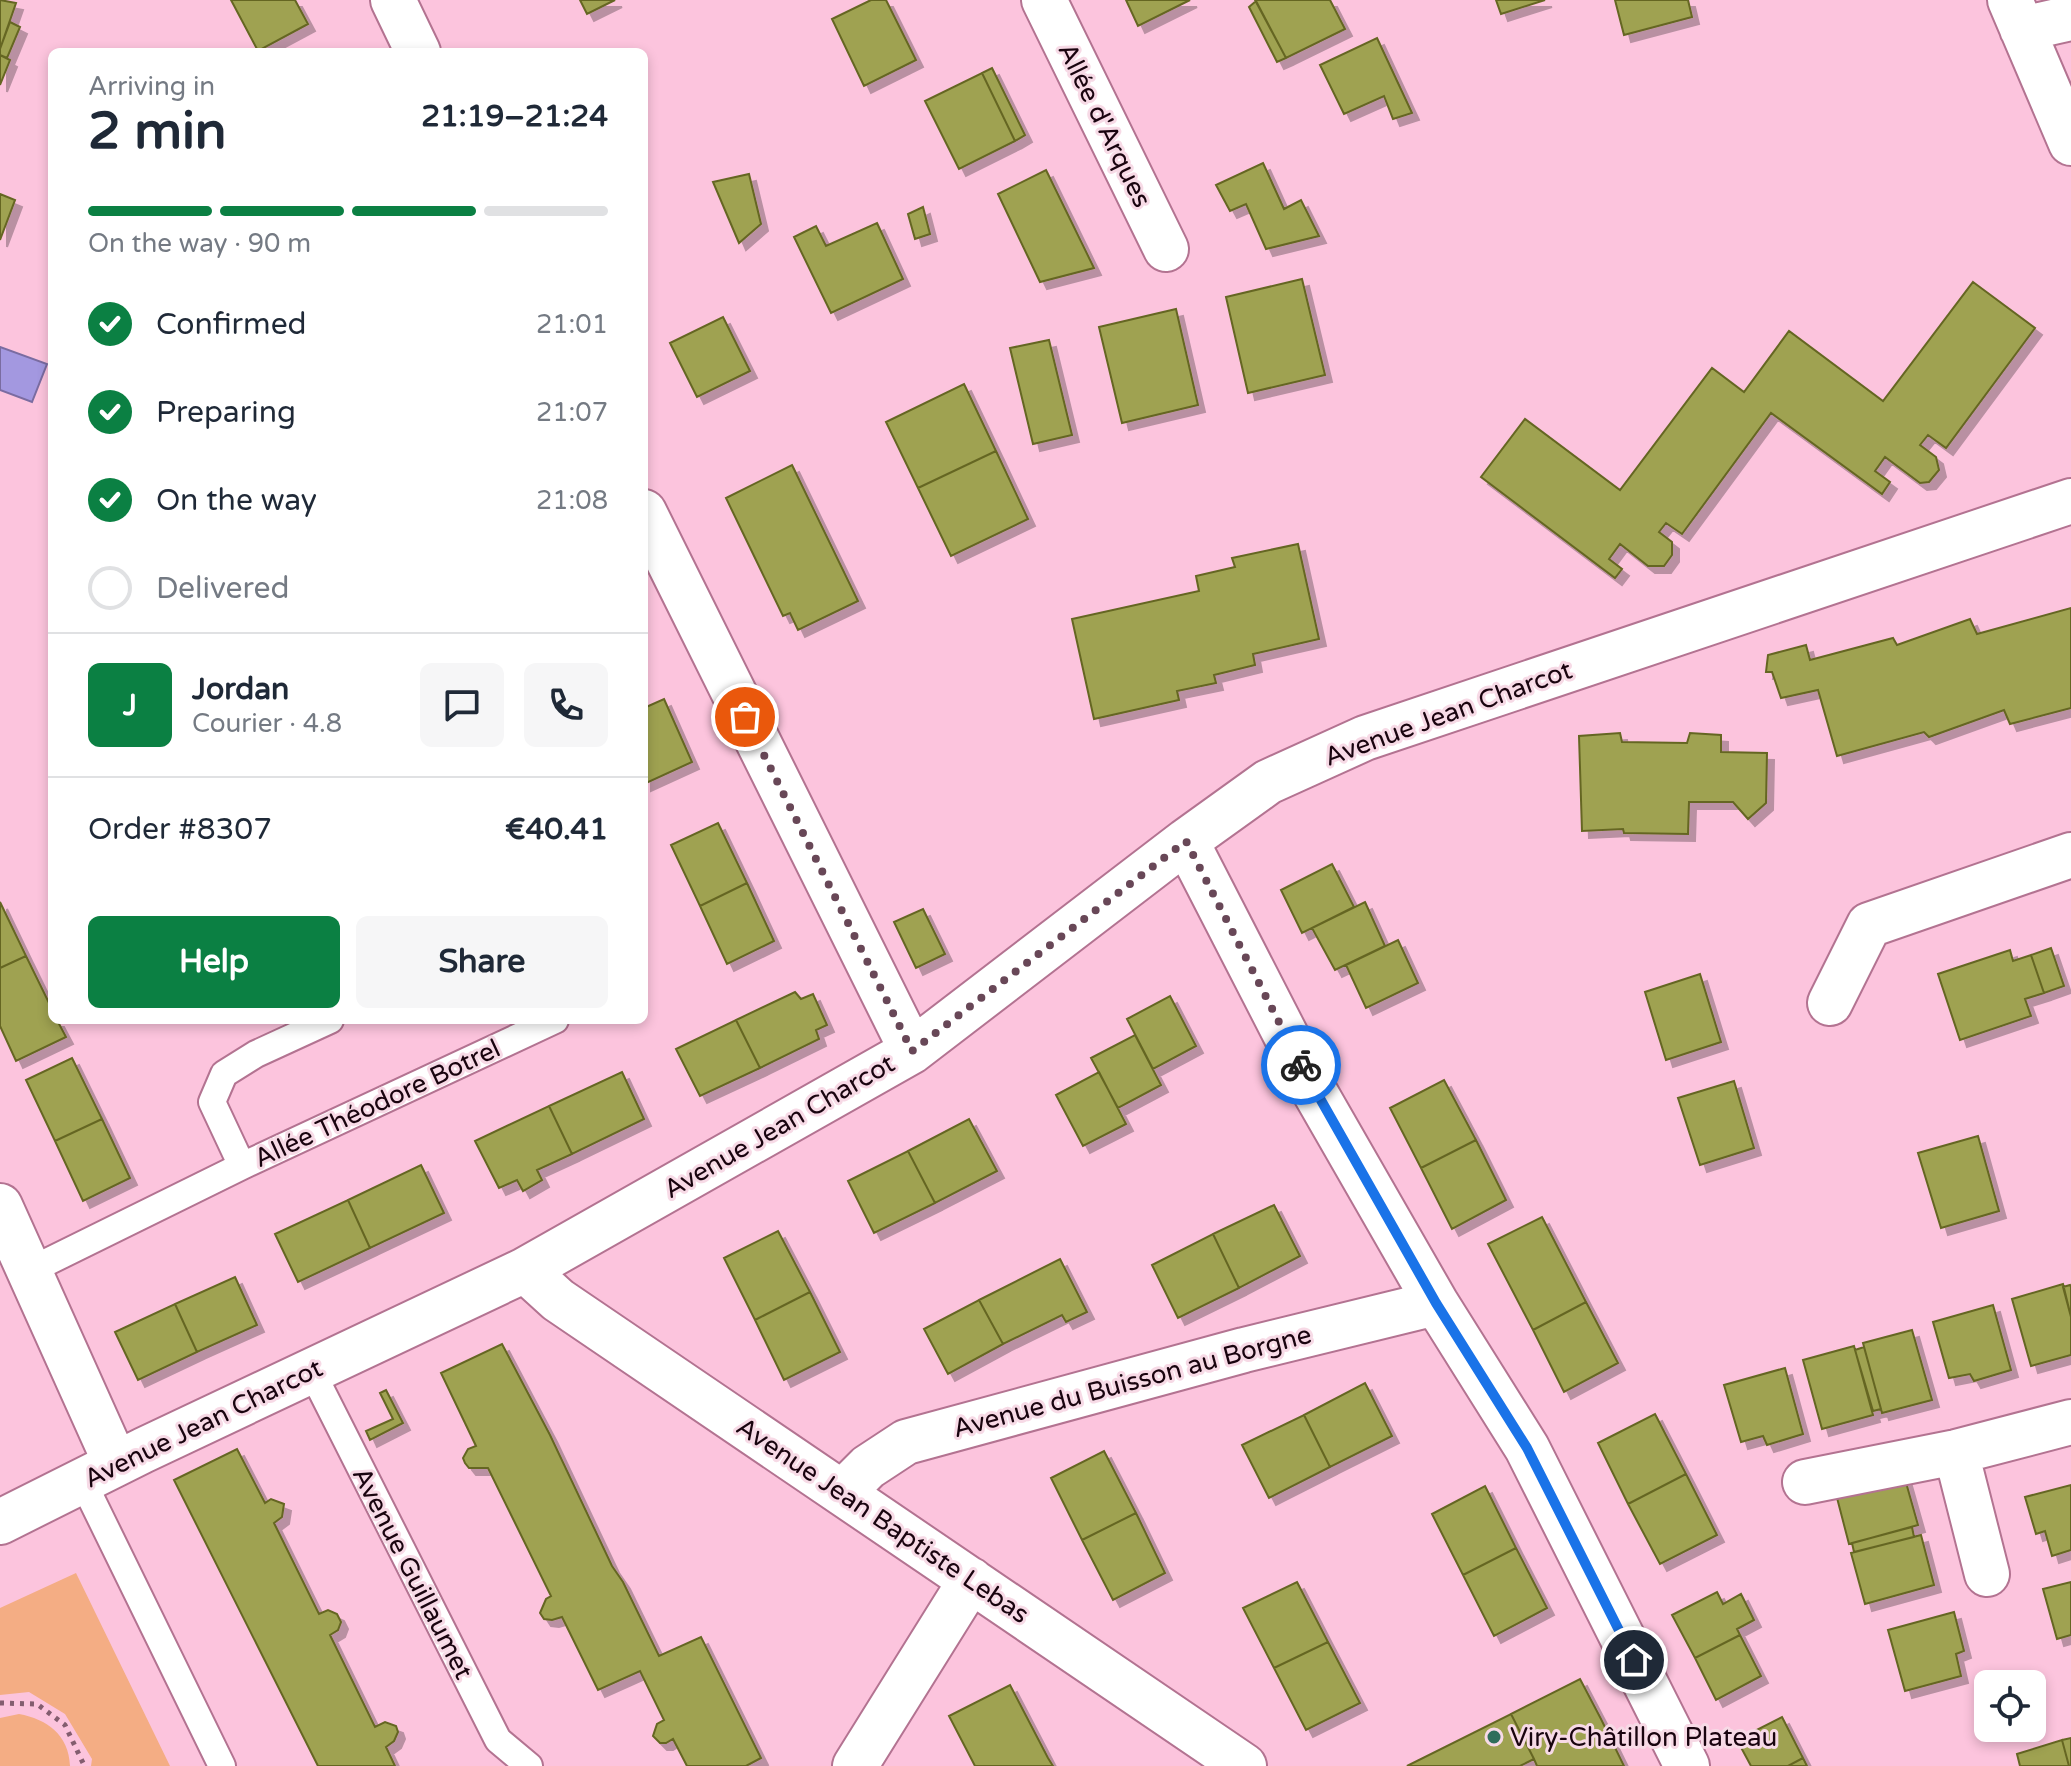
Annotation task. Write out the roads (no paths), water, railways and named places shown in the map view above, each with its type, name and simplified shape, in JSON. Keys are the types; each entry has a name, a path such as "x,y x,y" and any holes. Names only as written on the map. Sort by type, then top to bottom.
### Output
{"street":[{"path":"393,0 416,48"},
{"name":"Allée d'Arques","path":"1044,0 1166,249"},
{"path":"2071,18 2016,14 2071,143"},
{"name":"Avenue Jean Charcot","path":"0,1522 311,1370 525,1270 912,1051 1268,782 1365,738 2071,501"},
{"path":"648,520 912,1051"},
{"path":"1186,841 1316,1094 1436,1303 1527,1448 1687,1766"},
{"path":"1830,1003 1869,925 2071,855"},
{"path":"0,1206 29,1271 99,1473"},
{"name":"Avenue Jean Baptiste Lebas","path":"525,1270 558,1300 1244,1766"},
{"name":"Avenue du Buisson au Borgne","path":"843,1492 868,1467 906,1442 1244,1350 1436,1303"},
{"path":"1805,1482 1956,1452 2071,1422"},
{"path":"1956,1452 1987,1574"},
{"path":"855,1766 971,1580"}],"lane":[{"name":"Allée Théodore Botrel","path":"242,1166 212,1102 224,1074 256,1054 321,1024"},
{"name":"Allée Théodore Botrel","path":"29,1271 242,1166 546,1024"},
{"name":"Avenue Guillaumet","path":"311,1370 498,1740 529,1766"},
{"path":"99,1473 222,1766"}],"place":[{"name":"Viry-Châtillon Plateau","path":"1494,1737"}]}
